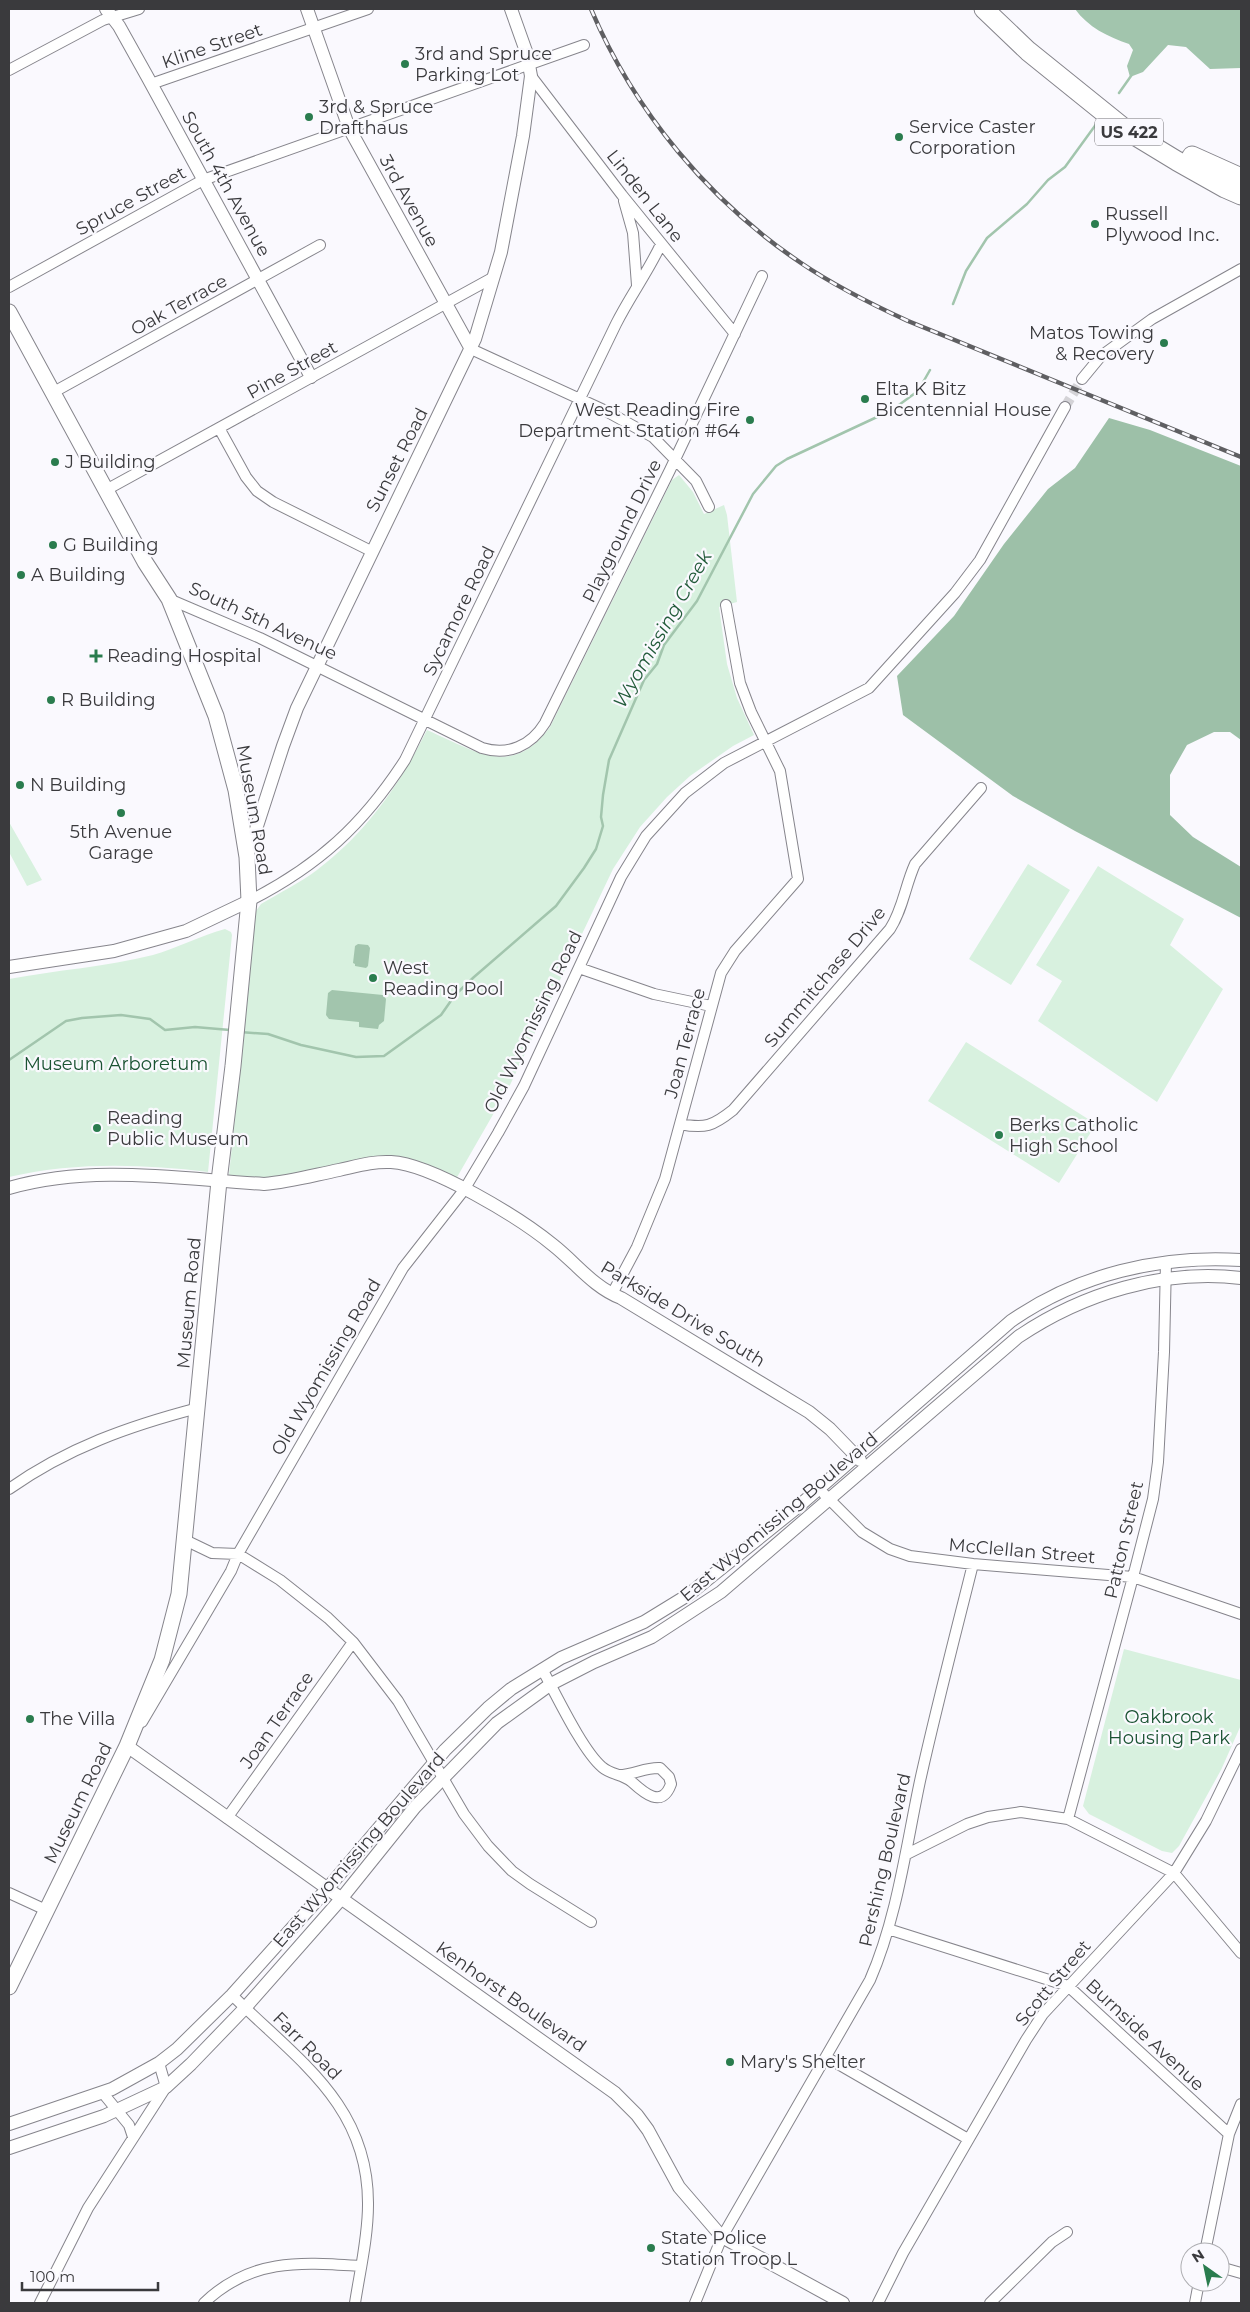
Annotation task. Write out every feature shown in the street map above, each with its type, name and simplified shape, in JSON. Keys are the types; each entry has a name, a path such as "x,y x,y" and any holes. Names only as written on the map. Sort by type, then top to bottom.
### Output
{"highway":[{"name":"US 422","path":"984,9 1032,47 1123,113 1187,153 1241,178"},
{"name":"US 422","path":"998,9 1032,47 1126,130 1177,161 1241,195"}],"main road":[{"name":"South 5th Avenue","path":"9,312 145,562 169,599"},
{"name":"Museum Road","path":"9,1987 127,1746 162,1660 179,1594 219,1181 235,1048 249,901 247,857 236,790 216,716 169,599"}],"street":[{"path":"9,70 109,13 138,9"},
{"name":"3rd Avenue","path":"307,9 349,128 471,349"},
{"name":"Kline Street","path":"151,84 368,9"},
{"path":"512,9 530,70"},
{"name":"South 4th Avenue","path":"109,13 151,84 312,378"},
{"name":"Spruce Street","path":"9,287 203,180 349,128 530,70 584,45"},
{"name":"Linden Lane","path":"530,70 622,195 735,334"},
{"name":"Sunset Road","path":"247,857 283,746 316,666 471,349 501,252 521,146 530,70"},
{"name":"Sycamore Road","path":"622,195 634,233 636,285"},
{"name":"Sycamore Road","path":"249,901 310,866 330,850 361,818 392,780 425,719 616,324 636,285 649,270 661,244"},
{"name":"Oak Terrace","path":"52,393 320,245"},
{"path":"1082,379 1101,356 1152,319 1241,269"},
{"name":"Playground Drive","path":"474,744 492,751 515,749 526,744 542,729 676,458 762,276"},
{"name":"Pine Street","path":"106,490 494,277"},
{"path":"471,349 580,400 653,437 676,458 696,481 709,507"},
{"name":"Old Wyomissing Road","path":"127,1746 232,1571 238,1554 399,1275 464,1190 524,1086 621,877 655,824 698,782 724,763 765,740 869,688 955,593 985,552 1065,407"},
{"path":"219,428 246,477 257,491 273,502 371,551"},
{"name":"South 5th Avenue","path":"169,599 260,638 474,744"},
{"path":"726,605 740,683 750,712 765,740"},
{"name":"Joan Terrace","path":"612,1294 650,1218 665,1179 718,982 731,957 798,879 780,771 765,740"},
{"name":"Summitchase Drive","path":"680,1124 701,1127 716,1124 733,1110 890,929 900,913 909,876 915,864 981,788"},
{"path":"9,967 114,951 186,931 249,901"},
{"path":"579,968 654,994 712,1006"},
{"name":"Parkside Drive South","path":"9,1188 52,1178 88,1174 152,1175 264,1184 287,1182 365,1163 392,1162 415,1166 439,1176 489,1203 545,1239 584,1274 612,1294 797,1405 830,1429 866,1467"},
{"name":"East Wyomissing Boulevard","path":"9,2124 102,2092 133,2078 159,2062 196,2032 232,1996 436,1762 488,1708 542,1669 576,1650 644,1622 688,1595 819,1488 998,1331 1036,1305 1094,1279 1132,1268 1166,1262 1214,1259 1241,1260"},
{"name":"Patton Street","path":"1068,1819 1133,1577 1157,1476 1166,1315 1166,1262"},
{"name":"East Wyomissing Boulevard","path":"9,2148 116,2110 166,2087 245,2008 341,1899 393,1833 497,1723 551,1684 594,1662 652,1637 729,1586 1003,1350 1045,1320 1109,1292 1166,1279 1211,1276 1241,1278"},
{"path":"1036,1305 1045,1320"},
{"path":"9,1489 52,1461 94,1440 137,1425 198,1408"},
{"name":"McClellan Street","path":"819,1488 862,1532 890,1549 910,1556 973,1564 1133,1577 1241,1614"},
{"path":"185,1540 212,1553 238,1554 294,1589 352,1642 398,1701 436,1762 464,1814 501,1860 530,1884 590,1922"},
{"name":"Pershing Boulevard","path":"695,2303 722,2237 870,1980 885,1942 907,1854 922,1774 973,1564"},
{"name":"Joan Terrace","path":"227,1818 352,1642"},
{"path":"542,1669 593,1758 603,1769 619,1775 627,1778 653,1798 665,1793 671,1784 669,1777 660,1768 648,1768 630,1775 619,1775"},
{"name":"Kenhorst Boulevard","path":"127,1746 615,2093 637,2114 648,2130 679,2187 722,2237 842,2303"},
{"name":"Scott Street","path":"878,2303 902,2253 1043,2014 1174,1873 1206,1820 1241,1749"},
{"path":"907,1854 967,1824 988,1817 1021,1812 1068,1819 1174,1873 1241,1953"},
{"path":"9,1893 46,1910"},
{"name":"Burnside Avenue","path":"888,1929 1068,1986 1229,2134"},
{"name":"Farr Road","path":"232,1996 320,2079 335,2098 354,2133 361,2154 367,2186 368,2207 355,2303"},
{"path":"826,2057 968,2140"},
{"path":"40,2303 82,2218 166,2087 159,2062"},
{"path":"102,2092 129,2125 133,2137"},
{"path":"1207,2242 1229,2134 1241,2104"},
{"path":"990,2303 1052,2242 1067,2232"},
{"path":"204,2303 234,2281 270,2267 304,2262 360,2266"}],"green space":[{"path":"679,475 693,492 704,514 724,505 727,515 737,602 719,607 727,664 737,698 754,735 733,746 690,776 667,797 640,827 613,869 510,1085 456,1179 417,1161 389,1156 283,1180 229,1175 256,911 261,904 297,884 317,870 351,840 366,824 393,788 427,730 461,746 492,756 507,756 522,752 536,743 550,727 672,480"},
{"path":"9,822 42,880 27,886 9,852"},
{"path":"1028,864 1070,890 1011,985 969,959"},
{"path":"1098,866 1184,919 1170,945 1223,989 1157,1102 1038,1021 1062,981 1036,965"},
{"name":"Museum Arboretum","path":"225,929 231,932 232,935 208,1172 158,1167 108,1166 59,1169 9,1177 9,979 117,963 153,955"},
{"path":"966,1042 1096,1124 1059,1183 928,1101"},
{"name":"Oakbrook Housing Park","path":"1124,1649 1241,1680 1241,1725 1221,1770 1179,1846 1172,1853 1162,1851 1089,1814 1083,1806"}],"shaded area":[{"path":"1075,9 1241,9 1241,68 1210,69 1186,47 1168,45 1143,72 1130,77 1127,66 1133,50 1129,44 1099,31"},
{"path":"1109,418 1150,430 1241,466 1241,740 1230,732 1214,732 1187,745 1170,775 1170,815 1193,837 1241,867 1241,918 1075,831 1013,796 903,715 897,676 954,616 1004,544 1048,489 1075,468"},
{"path":"358,944 368,945 370,948 368,966 366,968 355,966 353,963 355,946"},
{"path":"332,990 383,995 386,999 384,1021 379,1025 378,1029 359,1027 359,1022 329,1019 326,1015 328,993"}],"waterway":[{"name":"Wyomissing Creek","path":"1119,93 1131,76"},
{"name":"Wyomissing Creek","path":"953,304 966,271 987,238 1027,204 1048,180 1065,167 1097,123"},
{"name":"Wyomissing Creek","path":"240,1032 268,1034 301,1045 356,1057 384,1056 441,1015 455,995 556,906 596,849 603,826 601,817 609,760 644,680 657,664 664,645 697,601 753,494 776,466 787,459 892,410 918,391 930,370"},
{"name":"Wyomissing Creek","path":"9,1060 66,1021 82,1018 121,1015 150,1019 165,1030 195,1027 230,1030"}],"tunnel":[{"path":"1065,407 1082,379"}],"railway":[{"path":"591,9 629,83 652,118 678,151 735,212 801,263 853,294 908,321 1241,457"}],"place":[{"name":"3rd and Spruce Parking Lot","path":"405,64"},
{"name":"3rd & Spruce Drafthaus","path":"309,117"},
{"name":"Service Caster Corporation","path":"899,137"},
{"name":"Russell Plywood Inc.","path":"1095,224"},
{"name":"Matos Towing & Recovery","path":"1164,343"},
{"name":"Elta K Bitz Bicentennial House","path":"865,399"},
{"name":"West Reading Fire Department Station #64","path":"750,420"},
{"name":"J Building","path":"55,462"},
{"name":"G Building","path":"53,545"},
{"name":"A Building","path":"21,575"},
{"name":"Reading Hospital","path":"96,656"},
{"name":"R Building","path":"51,700"},
{"name":"N Building","path":"20,785"},
{"name":"5th Avenue Garage","path":"121,813"},
{"name":"West Reading Pool","path":"373,978"},
{"name":"Reading Public Museum","path":"97,1128"},
{"name":"Berks Catholic High School","path":"999,1135"},
{"name":"The Villa","path":"30,1719"},
{"name":"Mary's Shelter","path":"730,2062"},
{"name":"State Police Station Troop L","path":"651,2248"}]}
